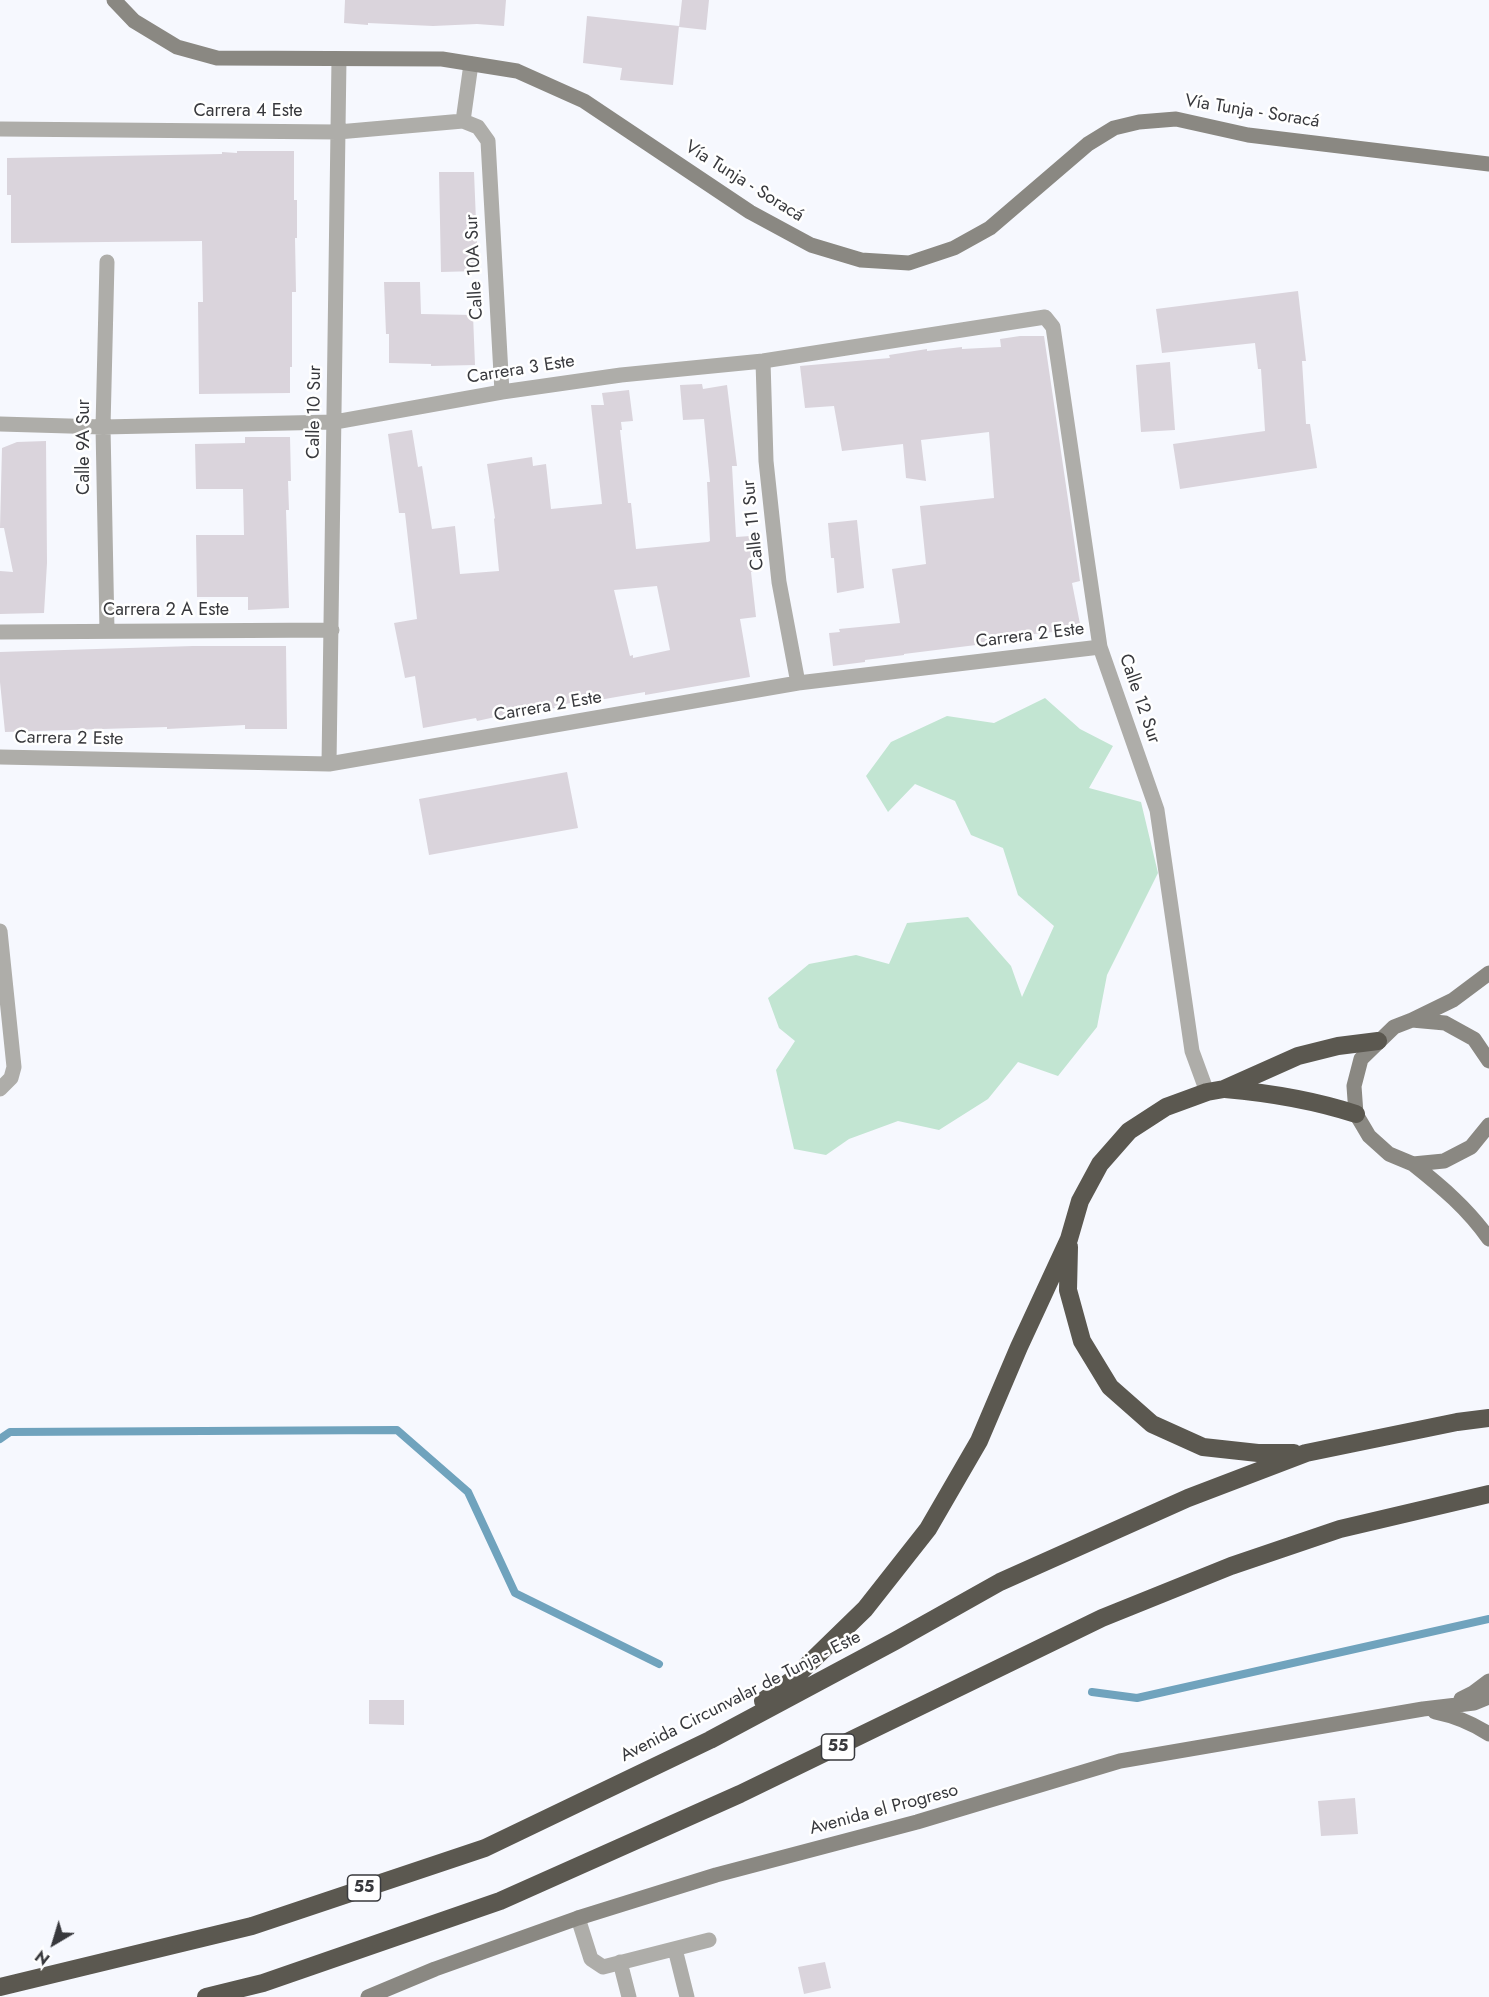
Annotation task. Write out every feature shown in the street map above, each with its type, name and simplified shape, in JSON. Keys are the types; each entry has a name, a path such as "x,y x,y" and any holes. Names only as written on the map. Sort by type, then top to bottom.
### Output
{"highway":[{"path":"710,1740 792,1680 865,1609 928,1529 979,1441 1019,1347 1070,1239 1080,1201 1100,1164 1129,1131 1166,1107 1215,1090 1298,1056 1338,1046 1378,1041"},
{"path":"1215,1090 1291,1096 1356,1114"},
{"path":"1070,1239 1068,1290 1082,1341 1110,1388 1152,1424 1203,1447 1258,1453 1306,1453"},
{"name":"Avenida Circunvalar de Tunja - Este","path":"0,1987 252,1926 485,1848 710,1740 1000,1582 1188,1498 1306,1453 1457,1422 1489,1418"},
{"name":"55","path":"206,1997 263,1983 500,1901 740,1794 1102,1618 1231,1566 1340,1529 1489,1494"}],"main road":[{"name":"Vía Tunja - Soracá","path":"114,0 134,21 177,47 217,58 442,59 517,71 584,101 750,212 811,245 861,260 909,263 954,248 990,228 1088,144 1114,128 1139,122 1176,119 1248,135 1489,164"},
{"path":"1489,973 1453,1000 1394,1027 1361,1059 1354,1086 1356,1114 1369,1136 1389,1154 1413,1164 1446,1190 1476,1220 1489,1239"},
{"path":"1412,1020 1445,1023 1474,1039 1489,1061"},
{"path":"1413,1164 1444,1161 1453,1157 1471,1147 1489,1125"},
{"path":"1442,1708 1473,1694 1489,1681"},
{"name":"Avenida el Progreso","path":"368,1997 435,1969 578,1918 716,1875 918,1822 1120,1761 1423,1709 1474,1703 1489,1697"},
{"name":"Avenida el Progreso","path":"1423,1709 1450,1715 1489,1734"}],"street":[{"name":"Calle 10 Sur","path":"329,764 339,59"},
{"path":"463,121 471,64"},
{"name":"Carrera 4 Este","path":"0,129 338,132 463,121"},
{"name":"Calle 10A Sur","path":"463,121 478,127 488,141 502,392"},
{"name":"Calle 9A Sur","path":"107,262 103,427 107,631"},
{"name":"Carrera 3 Este","path":"0,424 103,427 335,422 502,392 621,375 763,361 1045,317"},
{"name":"Calle 12 Sur","path":"1045,317 1053,327 1100,647 1157,810 1192,1051 1215,1090"},
{"name":"Calle 11 Sur","path":"763,361 766,461 777,560 798,683"},
{"name":"Carrera 2 A Este","path":"0,632 332,630"},
{"name":"Carrera 2 Este","path":"0,757 329,764 798,683 1100,647"},
{"path":"0,931 14,1066 11,1078 0,1089"},
{"path":"578,1918 591,1959 603,1966 709,1940"},
{"path":"675,1949 687,1997"},
{"path":"620,1962 629,1997"}],"green space":[{"path":"1045,698 1080,729 1113,746 1089,788 1141,802 1158,873 1107,975 1097,1027 1058,1076 1018,1062 988,1099 939,1130 898,1121 849,1139 826,1155 794,1149 776,1070 795,1041 779,1028 768,998 809,964 856,955 889,964 907,923 968,917 1011,966 1022,997 1054,926 1018,895 1003,848 971,835 955,801 915,784 888,812 866,776 891,742 947,716 994,723"}],"building":[{"path":"345,0 506,0 504,26 344,23"},
{"path":"682,0 709,0 706,30 679,27"},
{"path":"587,16 679,26 673,85 620,80 622,68 583,63"},
{"path":"237,151 294,151 297,238 295,238 296,292 292,292 290,393 199,394 198,302 203,302 202,241 11,243 11,195 7,195 7,158 222,154 222,152 237,153"},
{"path":"439,172 474,172 478,271 441,272"},
{"path":"384,282 420,282 421,314 473,315 475,365 431,366 431,364 389,363"},
{"path":"1298,291 1306,361 1302,361 1306,424 1310,424 1317,468 1180,489 1173,444 1265,431 1261,369 1258,369 1255,343 1162,353 1156,309"},
{"path":"1044,336 1080,581 1072,583 1081,629 997,638 998,640 976,645 833,666 829,633 840,632 839,629 900,623 892,569 926,564 920,506 994,498 989,432 921,440 926,481 906,478 903,444 842,451 834,406 805,408 800,366 890,358 889,355 927,349 927,351 962,347 962,349 1001,347 1000,339"},
{"path":"1170,362 1175,430 1141,432 1136,365"},
{"path":"702,384 703,389 727,385 737,466 732,466 736,537 750,536 754,571 751,572 756,617 740,619 750,677 645,695 645,692 599,700 598,698 533,712 532,709 477,721 476,718 423,728 415,676 405,678 394,623 417,619 405,513 399,513 388,434 412,430 418,467 422,466 432,529 455,526 460,574 499,571 495,518 487,464 532,457 533,466 546,464 551,509 602,504 591,405 604,405 602,393 629,390 633,421 621,422 622,430 620,430 636,549 708,542 710,541 707,482 710,482 704,419 683,420 680,385","holes":["657,586 670,650 633,658 633,655 630,656 614,590"]},
{"path":"245,437 290,437 291,481 288,481 289,510 286,510 289,608 248,610 248,597 197,597 196,535 244,535 243,489 196,489 195,444 245,443"},
{"path":"46,441 47,563 44,613 0,614 0,571 13,572 4,528 0,528 2,448 17,442"},
{"path":"857,520 864,588 837,593 828,523"},
{"path":"193,646 286,646 287,729 245,729 245,725 5,732 0,682 0,652"},
{"path":"567,772 578,828 429,855 419,799"},
{"path":"369,1700 404,1700 404,1725 369,1724"},
{"path":"1355,1798 1358,1834 1321,1836 1318,1801"},
{"path":"825,1962 831,1988 804,1994 798,1967"}],"waterway":[{"path":"0,1439 10,1432 397,1430 468,1492 515,1593 659,1664"},
{"path":"1092,1692 1137,1698 1489,1619"}]}
